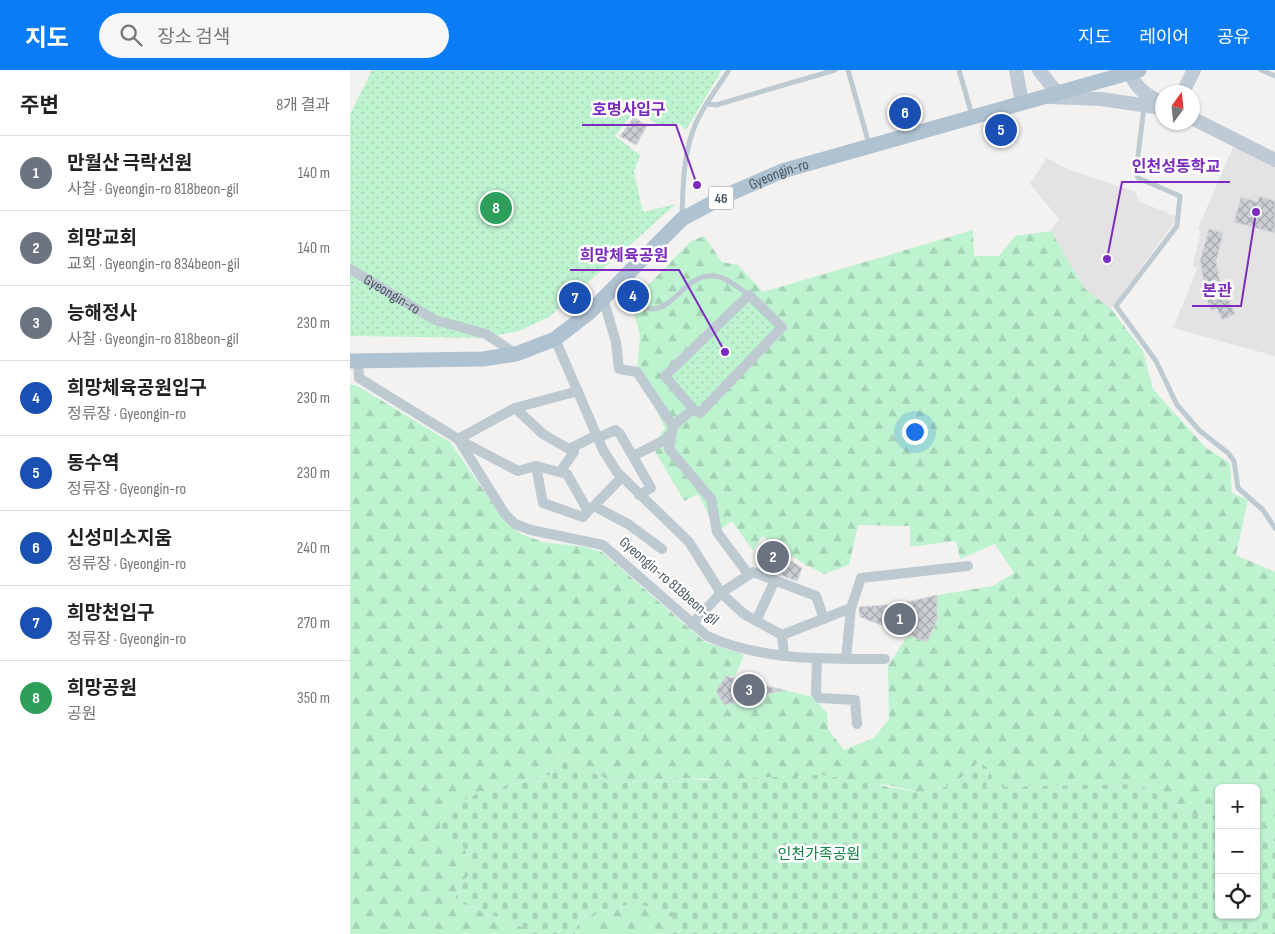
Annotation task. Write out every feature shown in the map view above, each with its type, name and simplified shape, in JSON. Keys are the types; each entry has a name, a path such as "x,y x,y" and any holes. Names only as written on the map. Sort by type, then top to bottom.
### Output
{"main road":[{"name":"Gyeongin-ro","path":"354,361 483,359 516,354 555,339 590,312 682,219 727,195 782,171 1133,71"}],"street":[{"path":"1016,70 1022,103"},
{"path":"1039,70 1050,95 1101,99 1155,107"},
{"path":"1186,85 1194,70"},
{"path":"1133,71 1136,85 1144,94 1155,100"},
{"path":"1200,122 1275,160"},
{"name":"Gyeongin-ro","path":"350,269 435,320 486,334 516,354"},
{"path":"749,295 782,328 700,413 693,409 665,376 749,295"},
{"path":"603,298 616,342 619,369 637,372 672,429 669,449 711,499 717,532 749,575"},
{"path":"555,339 603,450 622,477 689,542 721,593 744,614 782,635"},
{"name":"Gyeongin-ro 818beon-gil","path":"354,361 359,378 458,439 518,471 536,466 560,472"},
{"path":"458,439 515,408 578,391"},
{"path":"515,408 543,434 574,452 560,472 568,474 591,508 622,477"},
{"path":"633,456 664,440 672,429 693,409"},
{"path":"569,449 615,430 620,434 651,488 639,494"},
{"name":"Gyeongin-ro 818beon-gil","path":"458,439 505,514 515,524 531,530 603,545 707,636 724,644 784,656 885,659"},
{"name":"Gyeongin-ro 818beon-gil","path":"536,466 544,502 583,517 591,508 628,524 662,549"},
{"path":"846,659 851,608 861,578 968,566"},
{"path":"692,624 721,593 753,572 816,596 824,618"},
{"path":"756,621 775,580"},
{"path":"782,635 851,608"},
{"path":"782,635 784,656"},
{"path":"817,658 816,693 820,698 856,700 857,724"}],"lane":[{"path":"682,219 684,171 689,140 696,121 729,70"},
{"path":"707,104 716,105 835,70"},
{"path":"848,70 869,146"},
{"path":"959,70 973,118"},
{"path":"1261,70 1275,76"},
{"path":"1144,105 1136,172 1138,178 1180,196 1177,226 1116,306 1156,361 1177,405 1200,431 1228,453 1234,461 1238,488 1263,510 1275,528"},
{"path":"615,286 631,303 644,308 660,308 702,276 717,276 749,295"}],"shaded area":[{"path":"1236,140 1275,160 1275,356 1173,328 1197,269 1193,265 1201,231 1198,228"},
{"path":"1047,158 1070,170 1136,192 1138,201 1178,217 1111,309 1084,288 1051,231 1059,219 1030,184"}],"green space":[{"path":"372,70 722,70 686,130 680,124 658,125 636,109 615,136 640,155 634,172 643,212 676,204 549,317 519,331 485,338 350,336 350,114"},
{"path":"973,230 974,256 999,256 1015,236 1051,231 1084,288 1111,309 1143,351 1153,389 1206,448 1230,463 1232,493 1248,500 1236,555 1275,572 1275,845 1260,821 1260,784 1215,784 1215,815 1195,816 1138,784 986,787 979,762 953,785 922,793 888,785 677,778 616,783 558,757 550,775 481,792 461,842 473,867 454,900 525,928 525,934 350,934 350,385 356,385 450,442 505,521 521,534 543,542 585,547 602,552 705,642 744,655 735,676 726,676 716,691 724,705 784,690 813,697 827,713 828,729 844,750 874,738 889,719 888,666 908,635 927,642 937,620 937,595 993,586 1014,573 995,544 960,559 956,541 910,547 910,526 858,525 849,565 824,574 806,565 762,536 753,551 732,521 717,532 698,494 684,501 652,446 665,428 637,372 640,335 631,303 691,241 704,236 722,262 738,265 763,292"},
{"path":"749,295 782,327 700,413 665,376"},
{"name":"인천가족공원","path":"558,757 616,783 677,778 702,780 823,775 922,793 953,785 979,762 990,770 986,787 1138,784 1195,816 1215,815 1215,919 1260,919 1260,821 1275,845 1275,934 666,934 674,912 633,903 579,919 575,934 525,934 525,928 454,900 473,867 461,842 441,841 439,812 481,792 550,775"},
{"path":"633,903 674,912 666,934 575,934 579,919"}],"building":[{"path":"634,117 647,126 636,145 620,136"},
{"path":"1259,196 1275,201 1275,233 1234,222 1241,197 1258,202"},
{"path":"1209,229 1223,233 1216,262 1219,278 1235,314 1222,320 1217,309 1212,311 1207,300 1211,298 1204,282 1200,261"},
{"path":"765,545 802,568 797,581 758,567"},
{"path":"937,595 937,620 927,642 860,617 859,607 899,604"},
{"path":"726,676 784,690 724,705 716,691"}],"place":[{"name":"신성미소지움","path":"905,113"},
{"name":"동수역","path":"1001,130"},
{"name":"호명사입구","path":"697,185"},
{"name":"희망공원","path":"496,208"},
{"name":"본관","path":"1256,212"},
{"name":"인천성동학교","path":"1107,259"},
{"name":"희망체육공원입구","path":"633,296"},
{"name":"희망천입구","path":"575,298"},
{"name":"희망체육공원","path":"725,352"},
{"name":"희망교회","path":"773,557"},
{"name":"만월산 극락선원","path":"900,619"},
{"name":"능해정사","path":"749,690"}]}
